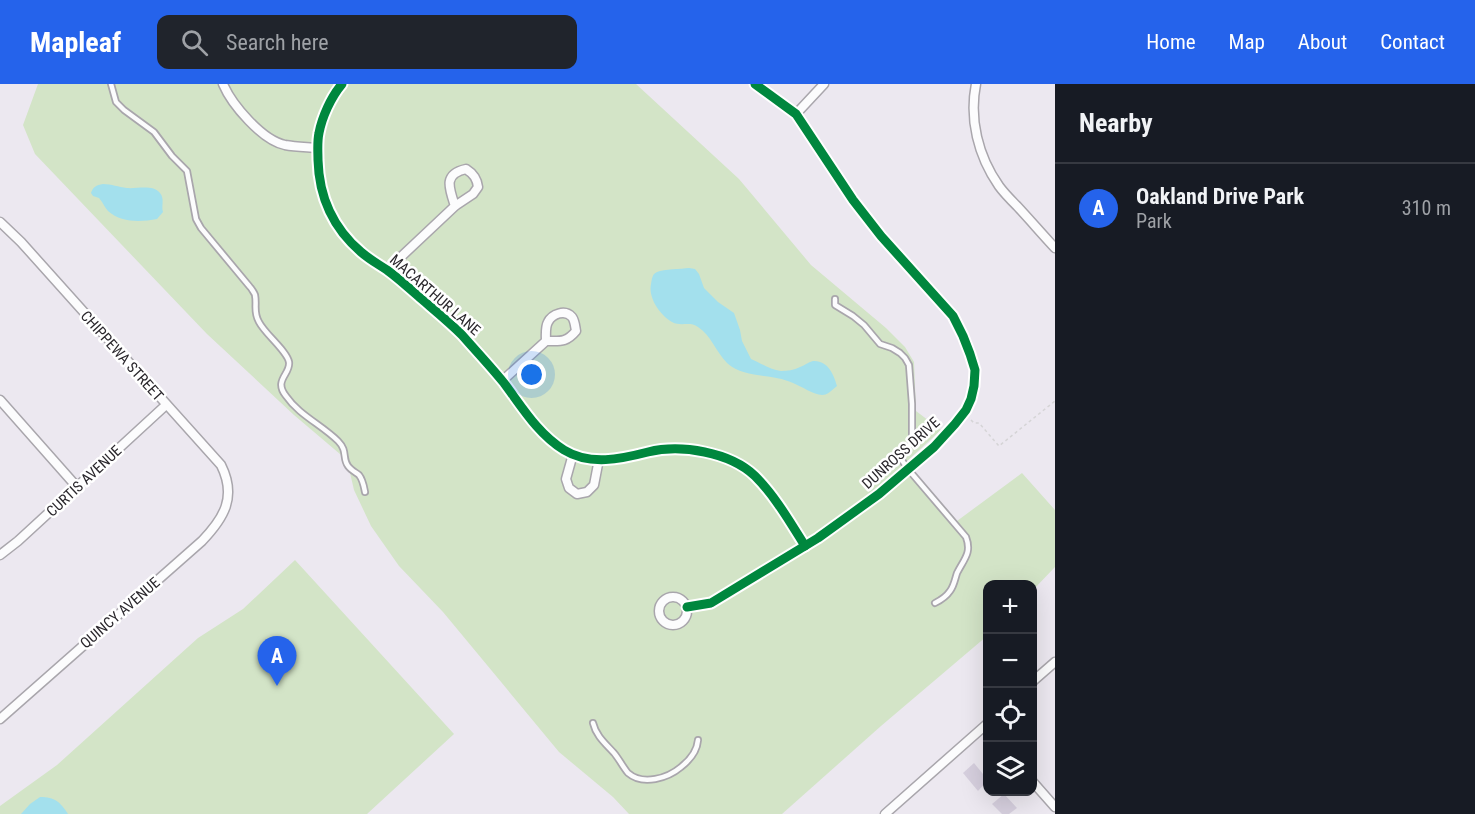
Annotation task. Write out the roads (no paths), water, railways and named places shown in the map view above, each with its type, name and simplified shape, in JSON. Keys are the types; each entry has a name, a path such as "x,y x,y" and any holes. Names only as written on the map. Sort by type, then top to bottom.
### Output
{"street":[{"path":"222,84 256,129 271,139 283,145 318,148"},
{"name":"MACARTHUR LANE","path":"342,84 333,98 318,135 319,174 327,207 350,242 387,270 459,333 502,381 545,436 566,451 599,459 626,458 679,448 718,456 754,475 775,500 805,546"},
{"name":"DUNROSS DRIVE","path":"687,607 711,603 840,524 879,494 934,447 955,424 971,399 974,386 975,370 963,336 952,316 881,236 853,200 796,114 755,84"},
{"path":"796,114 824,84"},
{"path":"976,84 973,98 976,136 990,170 999,187 1055,248"},
{"path":"387,270 455,206"},
{"name":"CHIPPEWA STREET","path":"0,222 21,242 220,465 228,485 228,498"},
{"path":"502,381 546,341"},
{"path":"1,403 77,487"},
{"name":"CURTIS AVENUE","path":"0,555 166,405"},
{"path":"573,454 566,479 569,488 577,494 587,492 594,485 599,459"},
{"name":"QUINCY AVENUE","path":"0,719 202,541 221,518 228,498"},
{"path":"1037,678 1055,662"},
{"path":"885,814 983,730"},
{"path":"1037,787 1055,807"}],"lane":[{"path":"111,84 116,102 154,132 187,171 196,219 255,294 255,311 258,321 265,333 286,356 289,366 283,376 281,386 284,395 339,442 344,449 346,462 360,476 365,492"},
{"path":"835,300 835,305 864,325 880,344 900,353 909,365 912,442 899,456 966,537 969,544 967,555 952,588 935,603"},
{"path":"593,723 596,734 619,759 628,773 641,779 661,778 674,773 698,748 698,740"}],"water":[{"path":"103,184 157,190 162,198 163,212 157,219 151,220 131,221 119,218 108,211 99,198 91,193 95,187"},
{"path":"695,269 704,288 718,302 734,313 742,341 751,359 781,371 788,371 818,361 830,369 837,386 826,394 819,395 785,380 750,374 734,368 727,363 706,334 698,327 692,324 675,323 668,319 659,311 651,295 652,277 660,271"},
{"path":"40,797 57,801 68,814 21,814"}],"place":[{"name":"Oakland Drive Park","path":"277,686"}]}
